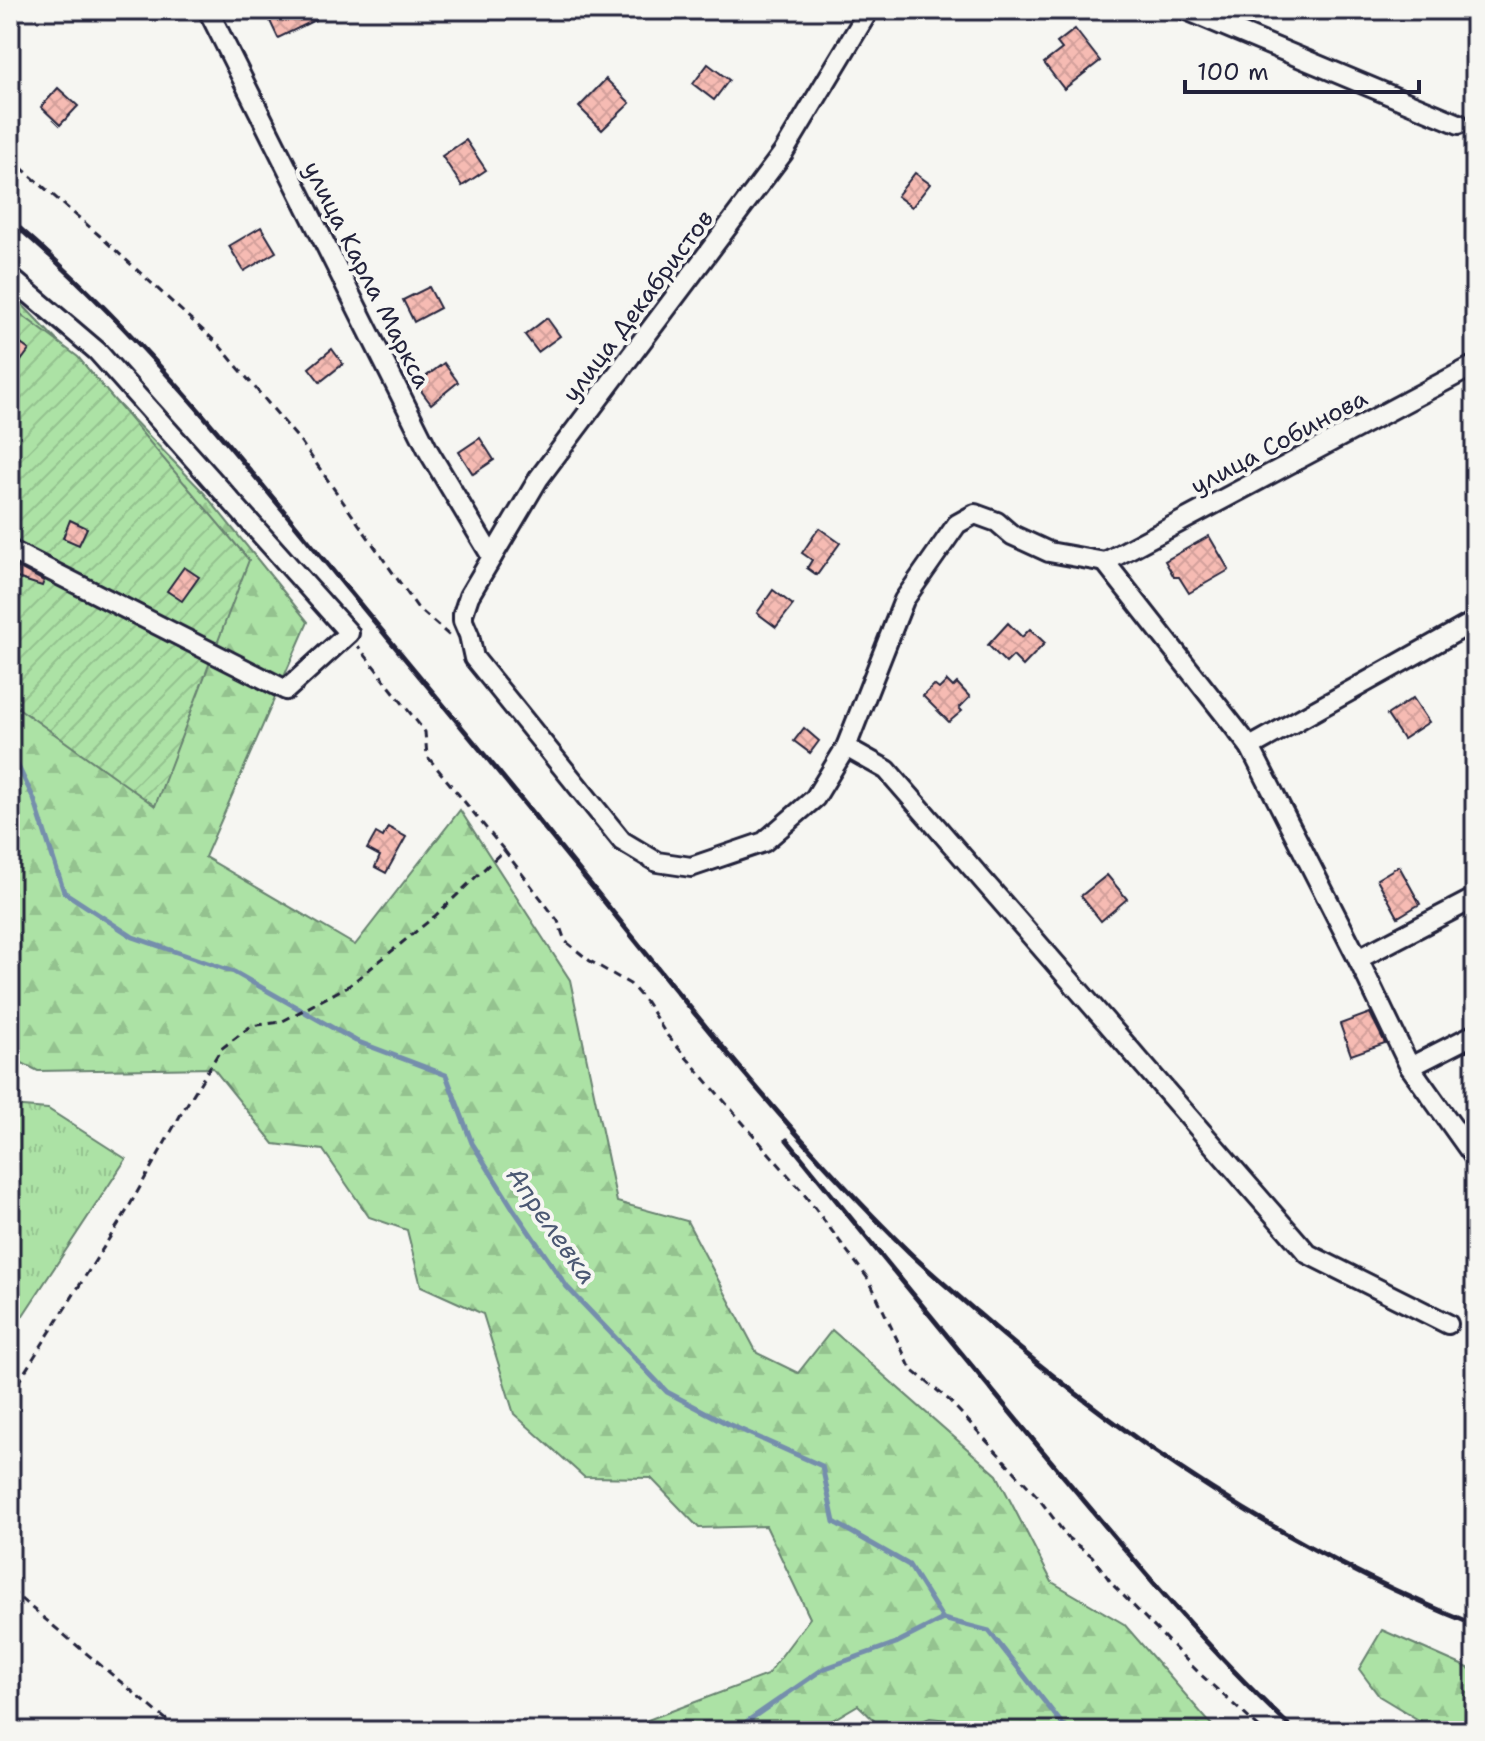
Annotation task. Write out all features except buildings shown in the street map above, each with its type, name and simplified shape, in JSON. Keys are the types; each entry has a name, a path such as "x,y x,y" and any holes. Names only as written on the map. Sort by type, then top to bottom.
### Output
{"street":[{"name":"улица Карла Маркса","path":"208,10 429,452 492,557"},
{"name":"улица Декабристов","path":"460,636 469,596 539,478 783,153 869,10"},
{"path":"1186,10 1459,124"},
{"path":"10,277 97,351 349,633 286,690 10,550"},
{"name":"улица Собинова","path":"1105,562 1475,365"},
{"path":"460,636 474,658 622,841 657,862 691,867 764,842 815,798 846,747 904,600 957,524 975,514 997,522 1012,535 1049,552 1105,562 1250,747 1410,1067 1475,1158"},
{"path":"1250,747 1475,621"},
{"path":"846,747 887,770 1308,1254 1448,1324"},
{"path":"1358,959 1475,898"},
{"path":"1410,1067 1475,1034"}],"path":[{"path":"10,158 219,345 301,442 417,607 460,636"},
{"path":"349,633 425,732 427,756 558,921 565,941 590,961 630,984 646,1002 666,1034 801,1190 869,1280 911,1369 949,1400 1037,1496 1068,1538 1092,1556 1113,1585 1200,1674 1263,1731"},
{"path":"10,1395 126,1212 221,1049 251,1026 281,1022 350,985 435,916 504,850"},
{"path":"10,1590 180,1731"}],"green space":[{"path":"10,292 204,493 308,622 205,857 355,945 460,810 570,980 617,1202 687,1221 757,1353 798,1373 832,1330 997,1475 1052,1582 1124,1624 1217,1731 971,1731 966,1722 930,1718 896,1731 885,1731 858,1705 814,1731 643,1731 645,1721 767,1675 810,1618 766,1526 699,1528 651,1478 584,1477 514,1414 483,1314 421,1286 407,1230 369,1217 323,1150 274,1144 213,1068 38,1071 10,1057"},
{"path":"10,306 78,357 249,560 155,806 10,702"},
{"path":"10,1106 48,1109 126,1159 10,1335"},
{"path":"1382,1630 1475,1671 1475,1731 1437,1731 1379,1696 1359,1669"}],"waterway":[{"name":"Апрелевка","path":"10,750 34,799 64,892 133,937 234,972 356,1041 446,1075 472,1143 567,1287 667,1392 728,1424 822,1466 834,1522 909,1565 943,1619 989,1631 1063,1725 1074,1731"},
{"path":"733,1731 823,1669 896,1643 943,1619"}],"railway":[{"path":"10,220 102,306 188,398 749,1078 827,1168 910,1253 1035,1361 1153,1450 1277,1529 1342,1564 1475,1625"},
{"path":"787,1140 1151,1580 1235,1672 1295,1731"}]}
